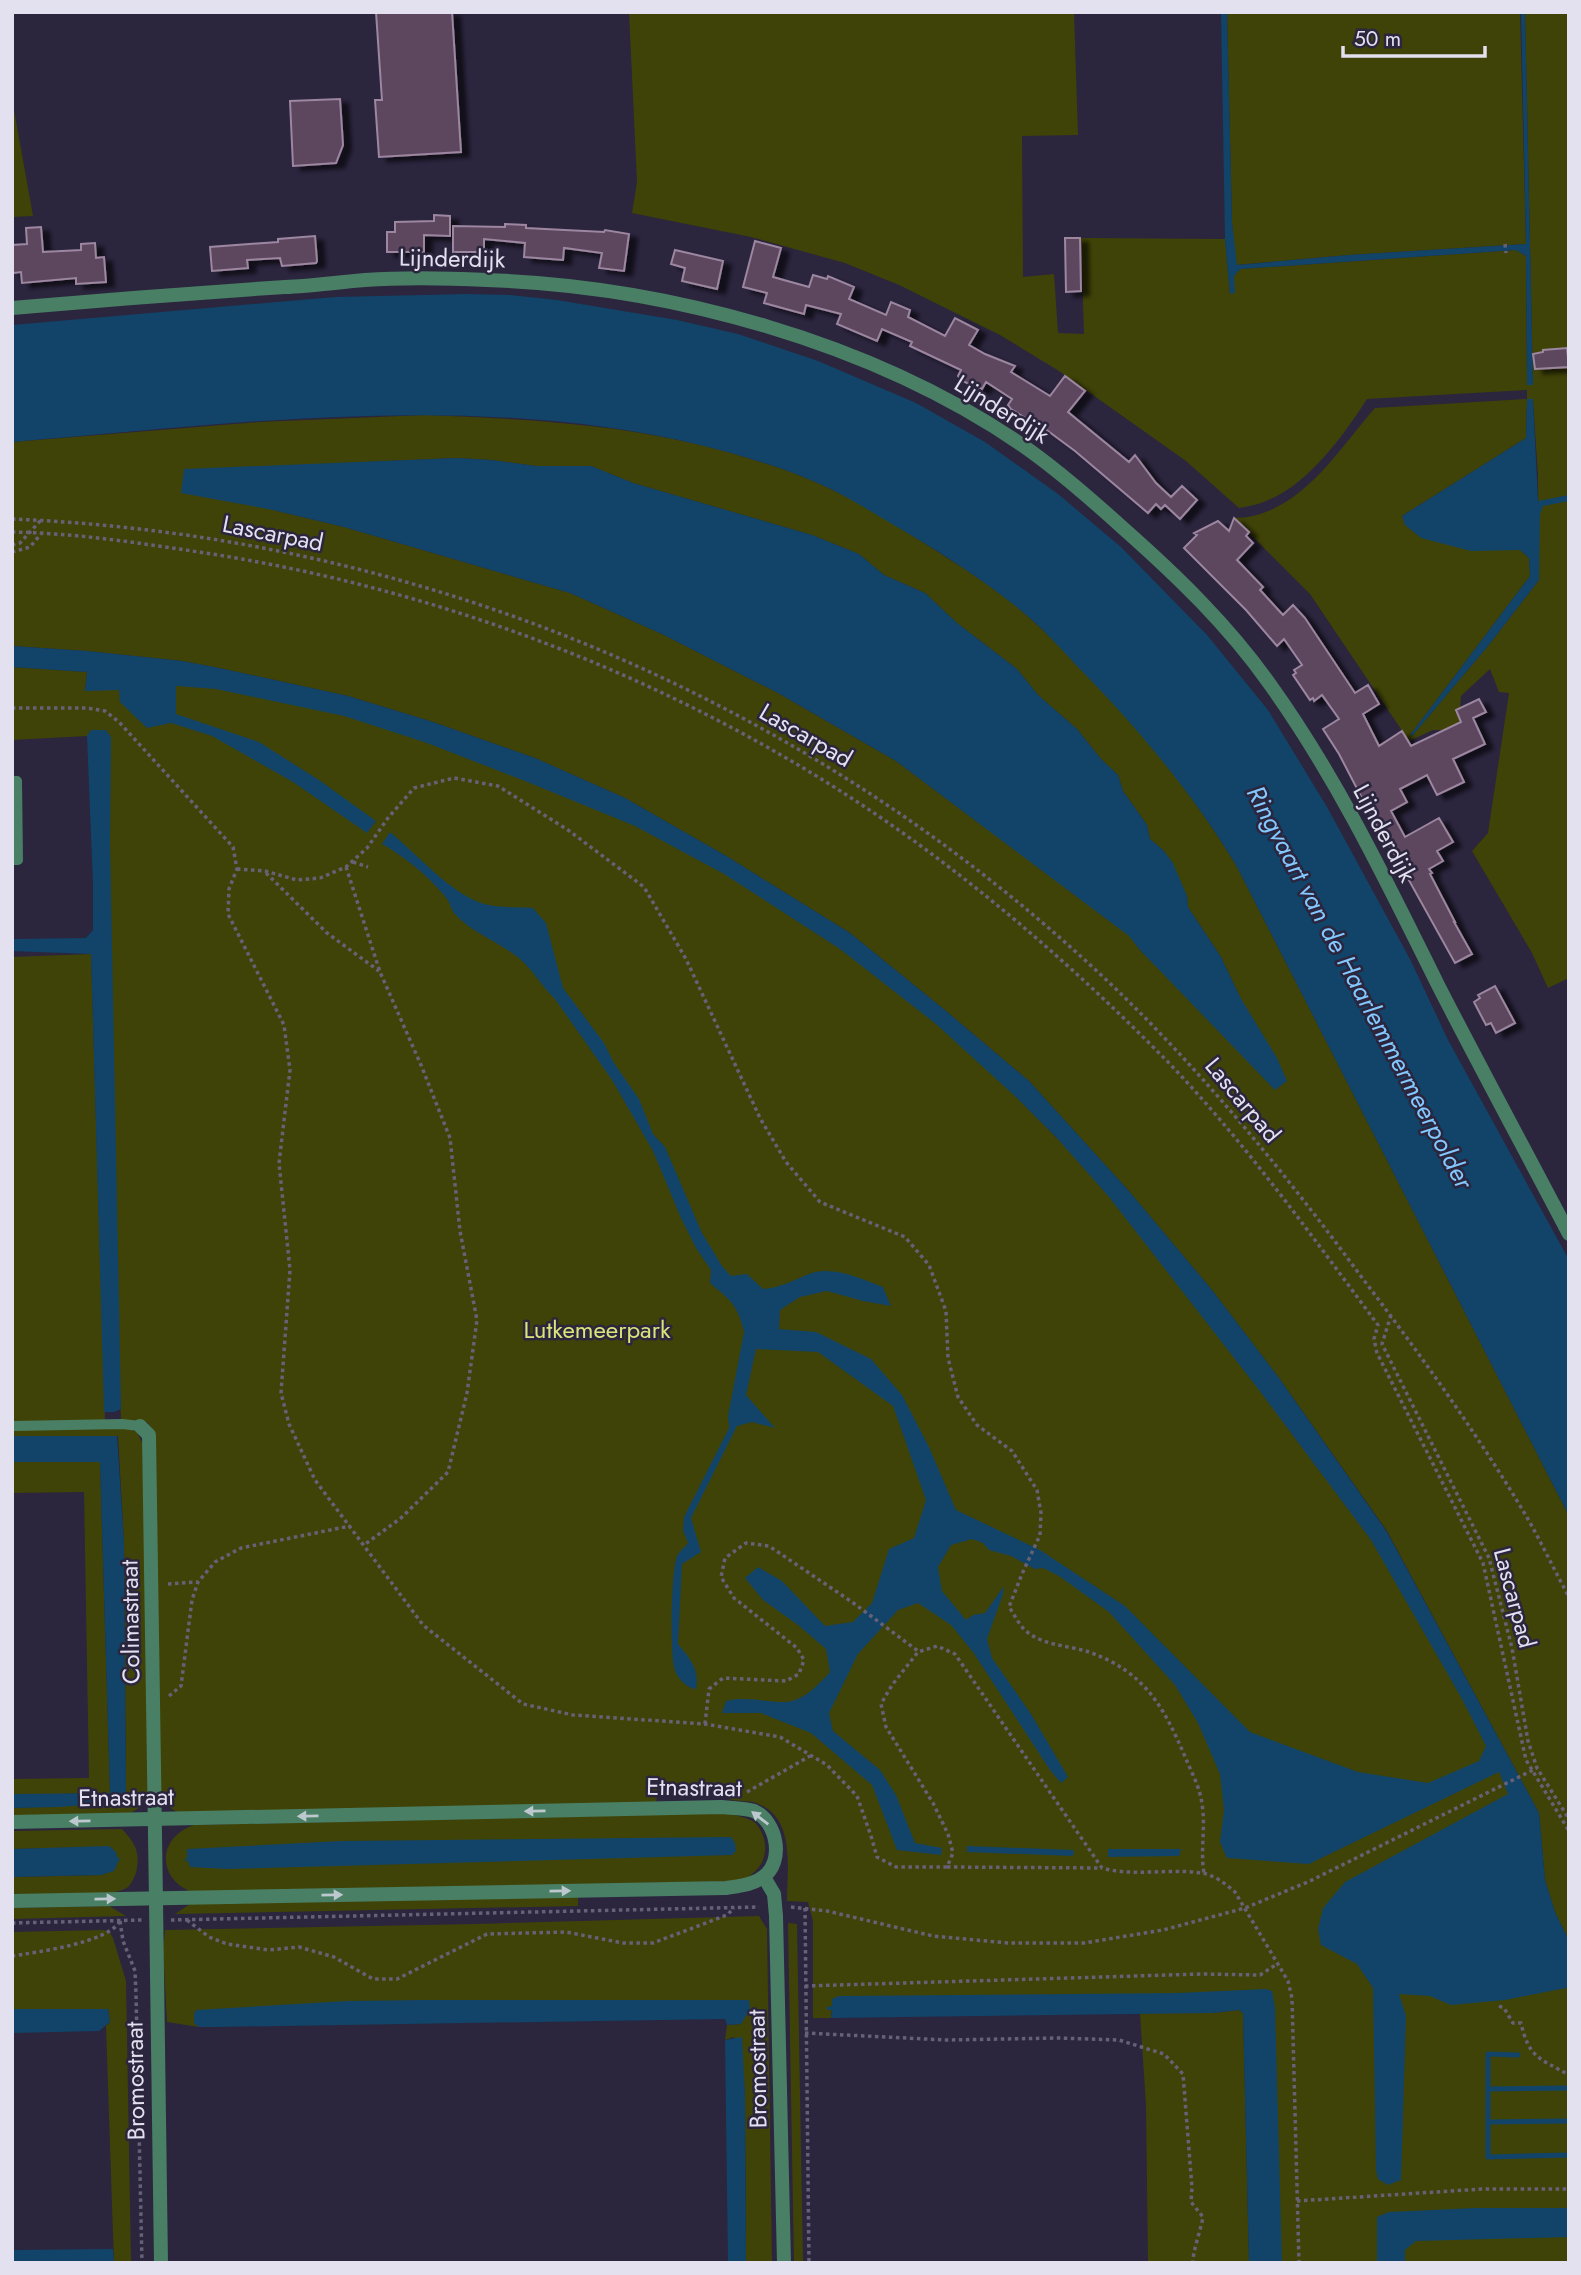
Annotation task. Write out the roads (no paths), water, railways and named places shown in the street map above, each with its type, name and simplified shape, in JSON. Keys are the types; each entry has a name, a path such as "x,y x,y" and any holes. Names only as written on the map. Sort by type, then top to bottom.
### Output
{"street":[{"name":"Lijnderdijk","path":"12,308 370,280 488,280 586,287 688,305 802,338 924,388 984,421 1025,447 1087,495 1157,558 1222,624 1266,678 1298,725 1364,837 1569,1234"},
{"name":"Colimastraat","path":"141,1426 149,1435 155,1704 154,1898"},
{"name":"Etnastraat","path":"12,1822 721,1807 752,1811 762,1816 771,1828 776,1848 773,1862 764,1877"},
{"path":"12,1901 726,1888 742,1886 764,1877"},
{"name":"Bromostraat","path":"764,1877 774,1894 775,1906 784,2263"},
{"name":"Bromostraat","path":"154,1898 161,2263"}],"lane":[{"path":"12,781 17,781 18,860 12,860"},
{"path":"12,1426 141,1426"}],"water":[{"path":"1221,12 1227,12 1232,222 1237,265 1526,244 1521,12 1525,12 1533,385 1527,385 1526,256 1516,250 1240,269 1234,276 1235,293 1230,294 1225,239"},
{"name":"Ringvaart van de Haarlemmermeerpolder","path":"467,294 557,300 677,320 738,334 818,361 916,403 985,442 1058,494 1121,547 1207,635 1268,710 1327,807 1411,961 1448,1040 1569,1260 1569,1516 1236,865 1219,838 1182,785 1119,711 1037,624 979,579 862,506 806,478 700,445 616,429 530,419 444,415 357,416 270,420 12,442 12,325 335,297"},
{"path":"1527,399 1533,399 1538,501 1569,495 1569,501 1543,506 1540,514 1539,580 1488,646 1412,736 1530,576 1529,558 1520,550 1471,551 1421,538 1405,525 1402,516 1526,438"},
{"path":"456,458 536,466 591,466 633,483 812,535 859,554 884,575 925,593 957,623 1017,669 1038,695 1077,729 1118,775 1123,791 1147,825 1150,839 1173,863 1187,896 1188,907 1221,957 1287,1081 1275,1090 1129,936 896,761 778,693 662,634 570,593 344,527 273,510 181,493 184,469"},
{"path":"12,646 182,661 348,696 535,758 625,798 728,857 850,933 1029,1081 1128,1190 1212,1290 1279,1378 1387,1532 1539,1813 1545,1880 1555,1912 1569,1941 1569,1992 1566,1988 1505,2000 1451,2005 1430,1996 1399,1994 1406,2016 1401,2180 1388,2185 1378,2179 1376,2170 1373,1988 1357,1964 1321,1945 1318,1929 1323,1908 1345,1882 1508,1794 1499,1772 1309,1864 1227,1858 1220,1842 1224,1810 1220,1774 1198,1723 1175,1685 1109,1612 1059,1576 989,1550 983,1543 972,1539 951,1545 938,1567 942,1591 966,1620 973,1615 985,1613 1004,1586 987,1639 992,1658 1031,1714 1068,1777 1061,1783 1050,1770 973,1652 951,1625 918,1603 898,1610 858,1654 829,1713 833,1731 880,1770 896,1795 915,1843 942,1848 941,1855 897,1850 872,1785 811,1733 761,1713 722,1713 726,1701 797,1700 830,1672 826,1649 763,1600 745,1578 758,1567 782,1581 825,1626 853,1622 872,1603 889,1549 914,1538 926,1500 893,1406 818,1352 756,1349 746,1395 775,1428 752,1422 737,1426 691,1518 701,1552 682,1564 678,1644 695,1670 696,1689 685,1684 674,1667 673,1577 678,1554 688,1543 683,1530 684,1517 729,1428 728,1416 744,1332 739,1315 728,1299 710,1283 711,1270 681,1218 653,1151 612,1080 555,999 520,959 461,920 441,891 408,862 382,844 390,832 459,892 484,904 533,908 546,923 563,988 604,1043 614,1063 639,1099 653,1134 665,1147 702,1233 731,1276 747,1274 763,1289 812,1273 830,1271 848,1274 883,1287 891,1306 827,1291 800,1297 780,1310 779,1329 816,1332 871,1359 902,1395 929,1447 956,1510 1040,1550 1125,1606 1250,1732 1358,1772 1428,1783 1479,1761 1486,1746 1371,1540 1109,1197 1056,1137 936,1024 840,949 724,874 635,826 427,743 344,716 216,689 176,686 176,714 259,742 376,821 367,833 293,782 212,736 171,723 147,728 120,702 119,690 85,691 87,672 12,667"},
{"path":"91,730 106,730 111,737 110,843 121,1409 114,1412 104,1412 91,954 12,951 12,939 86,938 93,930 87,736"},
{"path":"12,1436 117,1436 124,1542 126,1792 120,1802 12,1808 12,1794 110,1793 100,1462 12,1462"},
{"path":"731,1837 736,1851 732,1855 227,1869 190,1867 188,1861 184,1860 187,1858 187,1849 342,1841"},
{"path":"109,1846 120,1858 114,1871 101,1875 12,1877 12,1849"},
{"path":"967,1846 1074,1850 1073,1856 967,1852"},
{"path":"1108,1849 1181,1849 1179,1856 1108,1857"},
{"path":"1266,1989 1272,1991 1275,2007 1282,2263 1249,2263 1243,2013 1239,2010 1212,2013 831,2018 832,2010 827,2010 827,2007 832,2006 832,1999 839,1996 1178,1993"},
{"path":"749,2000 750,2009 741,2024 727,2025 725,2019 215,2027 199,2027 194,2023 196,2010 347,2001"},
{"path":"12,2009 108,2009 110,2022 99,2031 12,2033"},
{"path":"742,2037 746,2263 728,2263 725,2040"},
{"path":"1569,2208 1569,2237 1416,2241 1405,2250 1405,2263 1377,2263 1377,2217 1389,2212"},
{"path":"113,2249 114,2263 12,2263 12,2250"}],"waterway":[{"path":"1518,2055 1488,2054 1488,2157 1569,2155"},
{"path":"1488,2089 1569,2088"},
{"path":"1488,2122 1569,2121"}],"park label":[{"name":"Lutkemeerpark","path":"597,1329"}]}
